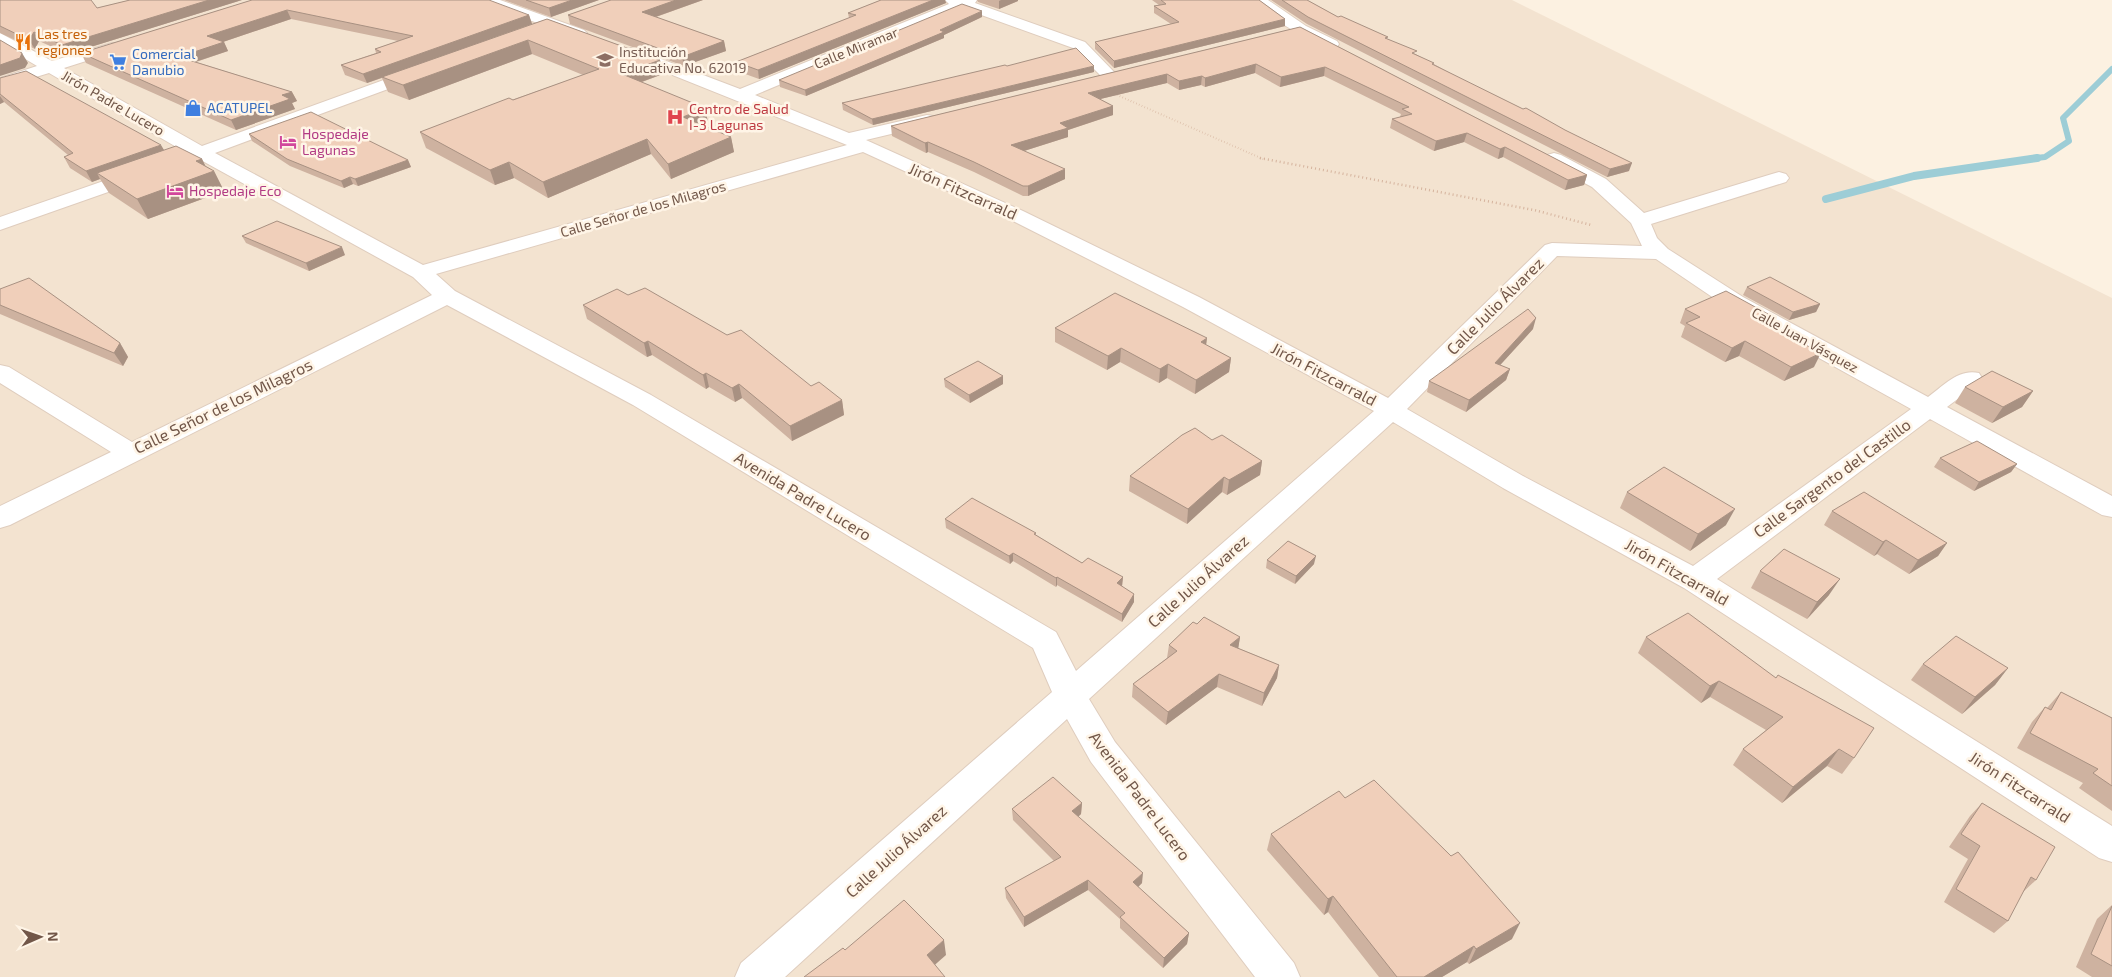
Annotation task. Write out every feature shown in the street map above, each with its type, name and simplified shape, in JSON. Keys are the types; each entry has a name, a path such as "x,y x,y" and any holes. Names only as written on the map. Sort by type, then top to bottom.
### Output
{"street":[{"name":"Jirón Fitzcarrald","path":"486,0 552,23 740,95 857,143 1016,214 1113,262 1391,410 1513,482 1695,580 2112,846"},
{"path":"1258,0 1291,31 1344,51"},
{"path":"962,1 1079,45 1108,75"},
{"name":"Calle Miramar","path":"740,95 962,1"},
{"path":"524,34 577,14"},
{"name":"Jirón Padre Lucero","path":"0,38 200,153"},
{"path":"0,82 133,41"},
{"path":"173,162 432,68"},
{"path":"1091,80 1128,71"},
{"name":"Calle Señor de los Milagros","path":"421,272 945,116"},
{"name":"Calle Juan Vásquez","path":"1538,151 1600,183 1640,221 1648,240 1661,253 1735,302 2112,508"},
{"name":"Avenida Padre Lucero","path":"200,153 421,272 447,296 642,400 1045,640 1070,695 1103,752 1280,977"},
{"path":"0,224 155,169"},
{"path":"1640,221 1779,178"},
{"name":"Calle Julio Álvarez","path":"755,977 1391,410 1552,249 1661,253"},
{"name":"Calle Señor de los Milagros","path":"0,518 447,296"},
{"path":"0,372 130,452"},
{"name":"Calle Sargento del Castillo","path":"1695,580 1970,378"}],"path":[{"path":"1091,80 1114,93 1264,160 1534,210 1600,228"}],"shaded area":[{"path":"0,0 1512,0 2112,298 2112,977 0,977"}],"building":[{"path":"0,0 91,0 97,8 130,0 209,0 62,45 34,32 29,40 0,26"},
{"path":"252,0 489,0 529,15 363,74 341,65 381,52 375,49 413,36 287,10 207,36 224,42 179,57 292,92 282,95 290,99 231,120 81,53"},
{"path":"526,0 572,0 549,8"},
{"path":"611,0 676,0 642,12 724,41 682,57 568,15"},
{"path":"881,0 933,0 758,70 736,62 856,15 848,13"},
{"path":"1161,0 1259,0 1285,19 1114,61 1095,42 1179,22 1154,6 1166,4"},
{"path":"1282,0 1307,0 1338,17 1341,16 1388,37 1385,38 1417,51 1412,53 1434,63 1432,64 1523,109 1526,108 1565,130 1632,163 1610,169 1308,17"},
{"path":"962,4 982,11 940,30 944,32 805,90 779,80"},
{"path":"547,19 660,60 622,74 705,108 683,117 731,137 668,164 647,139 543,182 509,162 490,170 420,132 509,98 513,100 599,69 528,40 403,85 382,77"},
{"path":"1300,27 1587,175 1568,180 1505,147 1500,149 1467,133 1436,141 1392,119 1412,114 1402,109 1409,107 1325,67 1281,77 1256,64 1205,78 1202,76 1179,81 1167,74 1088,93 1113,106 1060,123 1068,128 1011,145 1065,169 1028,186 1023,186 974,162 928,142 925,143 891,126"},
{"path":"0,40 22,53 20,58 0,65"},
{"path":"1076,48 1094,66 872,119 842,103 1007,66"},
{"path":"26,71 161,145 86,171 64,157 73,153 0,94 0,78"},
{"path":"311,112 408,160 355,179 350,177 341,181 287,159 249,134"},
{"path":"176,146 202,159 196,161 214,171 137,199 97,173"},
{"path":"277,221 342,247 306,263 242,236"},
{"path":"1770,277 1820,304 1793,312 1747,287"},
{"path":"29,278 120,343 114,353 0,305 0,289"},
{"path":"645,288 727,335 741,330 811,386 819,382 842,400 790,426 739,384 732,388 706,373 703,375 648,341 644,343 583,305 617,289 628,295"},
{"path":"1726,291 1768,314 1755,318 1821,353 1791,367 1745,341 1732,348 1686,323 1700,317 1685,309"},
{"path":"1115,293 1207,338 1201,342 1231,358 1196,380 1168,364 1160,369 1121,348 1108,356 1055,328"},
{"path":"1528,309 1536,318 1495,363 1510,369 1469,400 1429,381"},
{"path":"978,361 1003,376 969,395 944,379"},
{"path":"1992,371 2033,391 2003,407 1965,387"},
{"path":"1195,428 1212,440 1222,435 1262,461 1229,480 1224,477 1188,509 1130,476 1182,435"},
{"path":"1977,441 2017,464 1979,482 1940,458"},
{"path":"1664,467 1735,509 1698,534 1627,492"},
{"path":"1864,492 1947,543 1918,560 1886,540 1883,542 1832,511"},
{"path":"972,498 1036,533 1034,534 1082,563 1088,558 1123,577 1117,583 1134,594 1122,614 1013,553 1009,556 945,519"},
{"path":"1288,541 1316,556 1296,576 1267,560"},
{"path":"1784,549 1840,579 1817,602 1760,571"},
{"path":"1688,613 1776,678 1778,675 1874,728 1854,758 1839,749 1793,787 1743,749 1783,717 1719,681 1710,686 1646,637"},
{"path":"1204,617 1240,637 1230,645 1279,665 1264,693 1219,674 1168,712 1133,684 1177,651 1169,645 1193,622 1197,624"},
{"path":"1956,636 2008,668 1975,697 1923,664"},
{"path":"2061,692 2112,718 2112,786 2093,773 2098,769 2030,733 2045,707 2051,710"},
{"path":"1053,777 1082,803 1072,811 1143,873 1133,882 1189,933 1164,958 1120,917 1125,913 1088,880 1024,917 1005,888 1061,857 1012,809"},
{"path":"1374,780 1451,856 1458,852 1520,923 1476,949 1474,946 1424,977 1397,977 1333,896 1328,899 1271,834 1339,791 1345,798"},
{"path":"1982,803 2055,847 2036,880 2031,877 2008,921 1956,889 1980,846 1961,834"},
{"path":"904,900 944,940 927,955 945,977 804,977 843,948 845,950"},
{"path":"2112,906 2112,966 2091,954"}],"waterway":[{"path":"2028,159 2045,157 2069,141 2063,118 2112,69"},
{"path":"1826,199 1914,176 2037,158"}],"place":[{"name":"Las tres regiones","path":"23,42"},
{"name":"Institución Educativa No. 62019","path":"605,60"},
{"name":"Comercial Danubio","path":"118,62"},
{"name":"ACATUPEL","path":"193,108"},
{"name":"Centro de Salud I-3 Lagunas","path":"675,117"},
{"name":"Hospedaje Lagunas","path":"288,142"},
{"name":"Hospedaje Eco","path":"175,191"}]}
